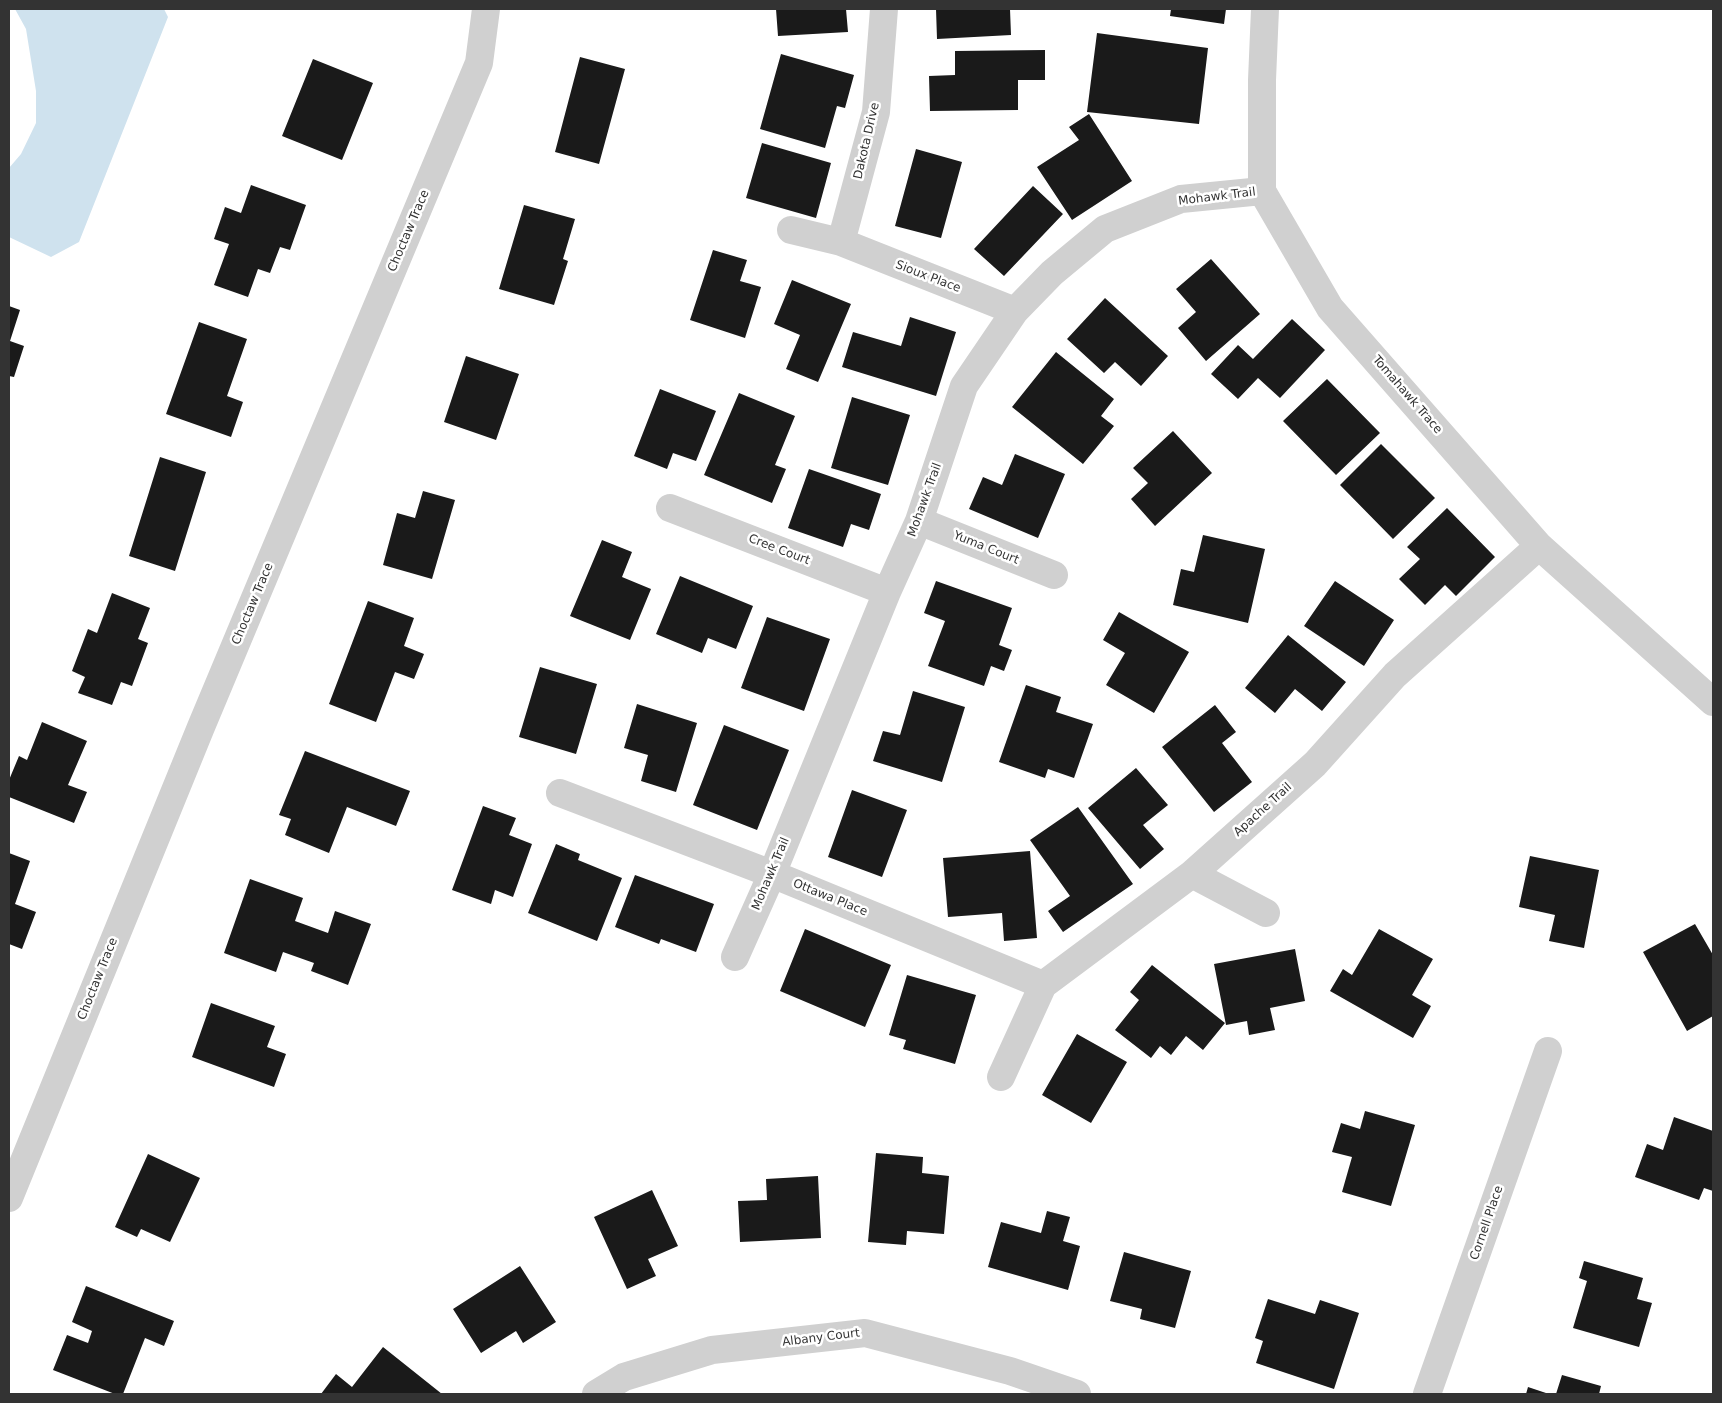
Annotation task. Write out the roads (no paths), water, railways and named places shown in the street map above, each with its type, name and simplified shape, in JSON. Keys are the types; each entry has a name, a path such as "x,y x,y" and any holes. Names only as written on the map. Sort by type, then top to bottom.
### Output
{"street":[{"name":"Choctaw Trace","path":"9,1195 201,727 479,63 486,9"},
{"name":"Dakota Drive","path":"841,242 876,112 884,9"},
{"path":"1262,191 1264,9"},
{"name":"Mohawk Trail","path":"735,957 772,874 887,592 919,521 964,386 1015,311 1052,274 1106,229 1181,199 1262,191"},
{"name":"Tomahawk Trace","path":"1262,191 1330,308 1539,546 1713,702"},
{"name":"Sioux Place","path":"791,230 841,242 1015,311"},
{"name":"Cree Court","path":"670,508 887,592"},
{"name":"Yuma Court","path":"919,521 1054,575"},
{"name":"Apache Trail","path":"1001,1077 1043,985 1192,874 1315,764 1395,675 1539,546"},
{"name":"Ottawa Place","path":"560,793 772,874 1043,985"},
{"path":"1192,874 1266,914"},
{"name":"Cornell Place","path":"1426,1394 1548,1051"},
{"name":"Albany Court","path":"596,1394 624,1377 712,1350 866,1333 1010,1371 1077,1394"}],"water":[{"path":"15,9 164,9 168,17 79,242 51,257 9,237 9,168 21,154 36,123 36,91 26,29"}]}
